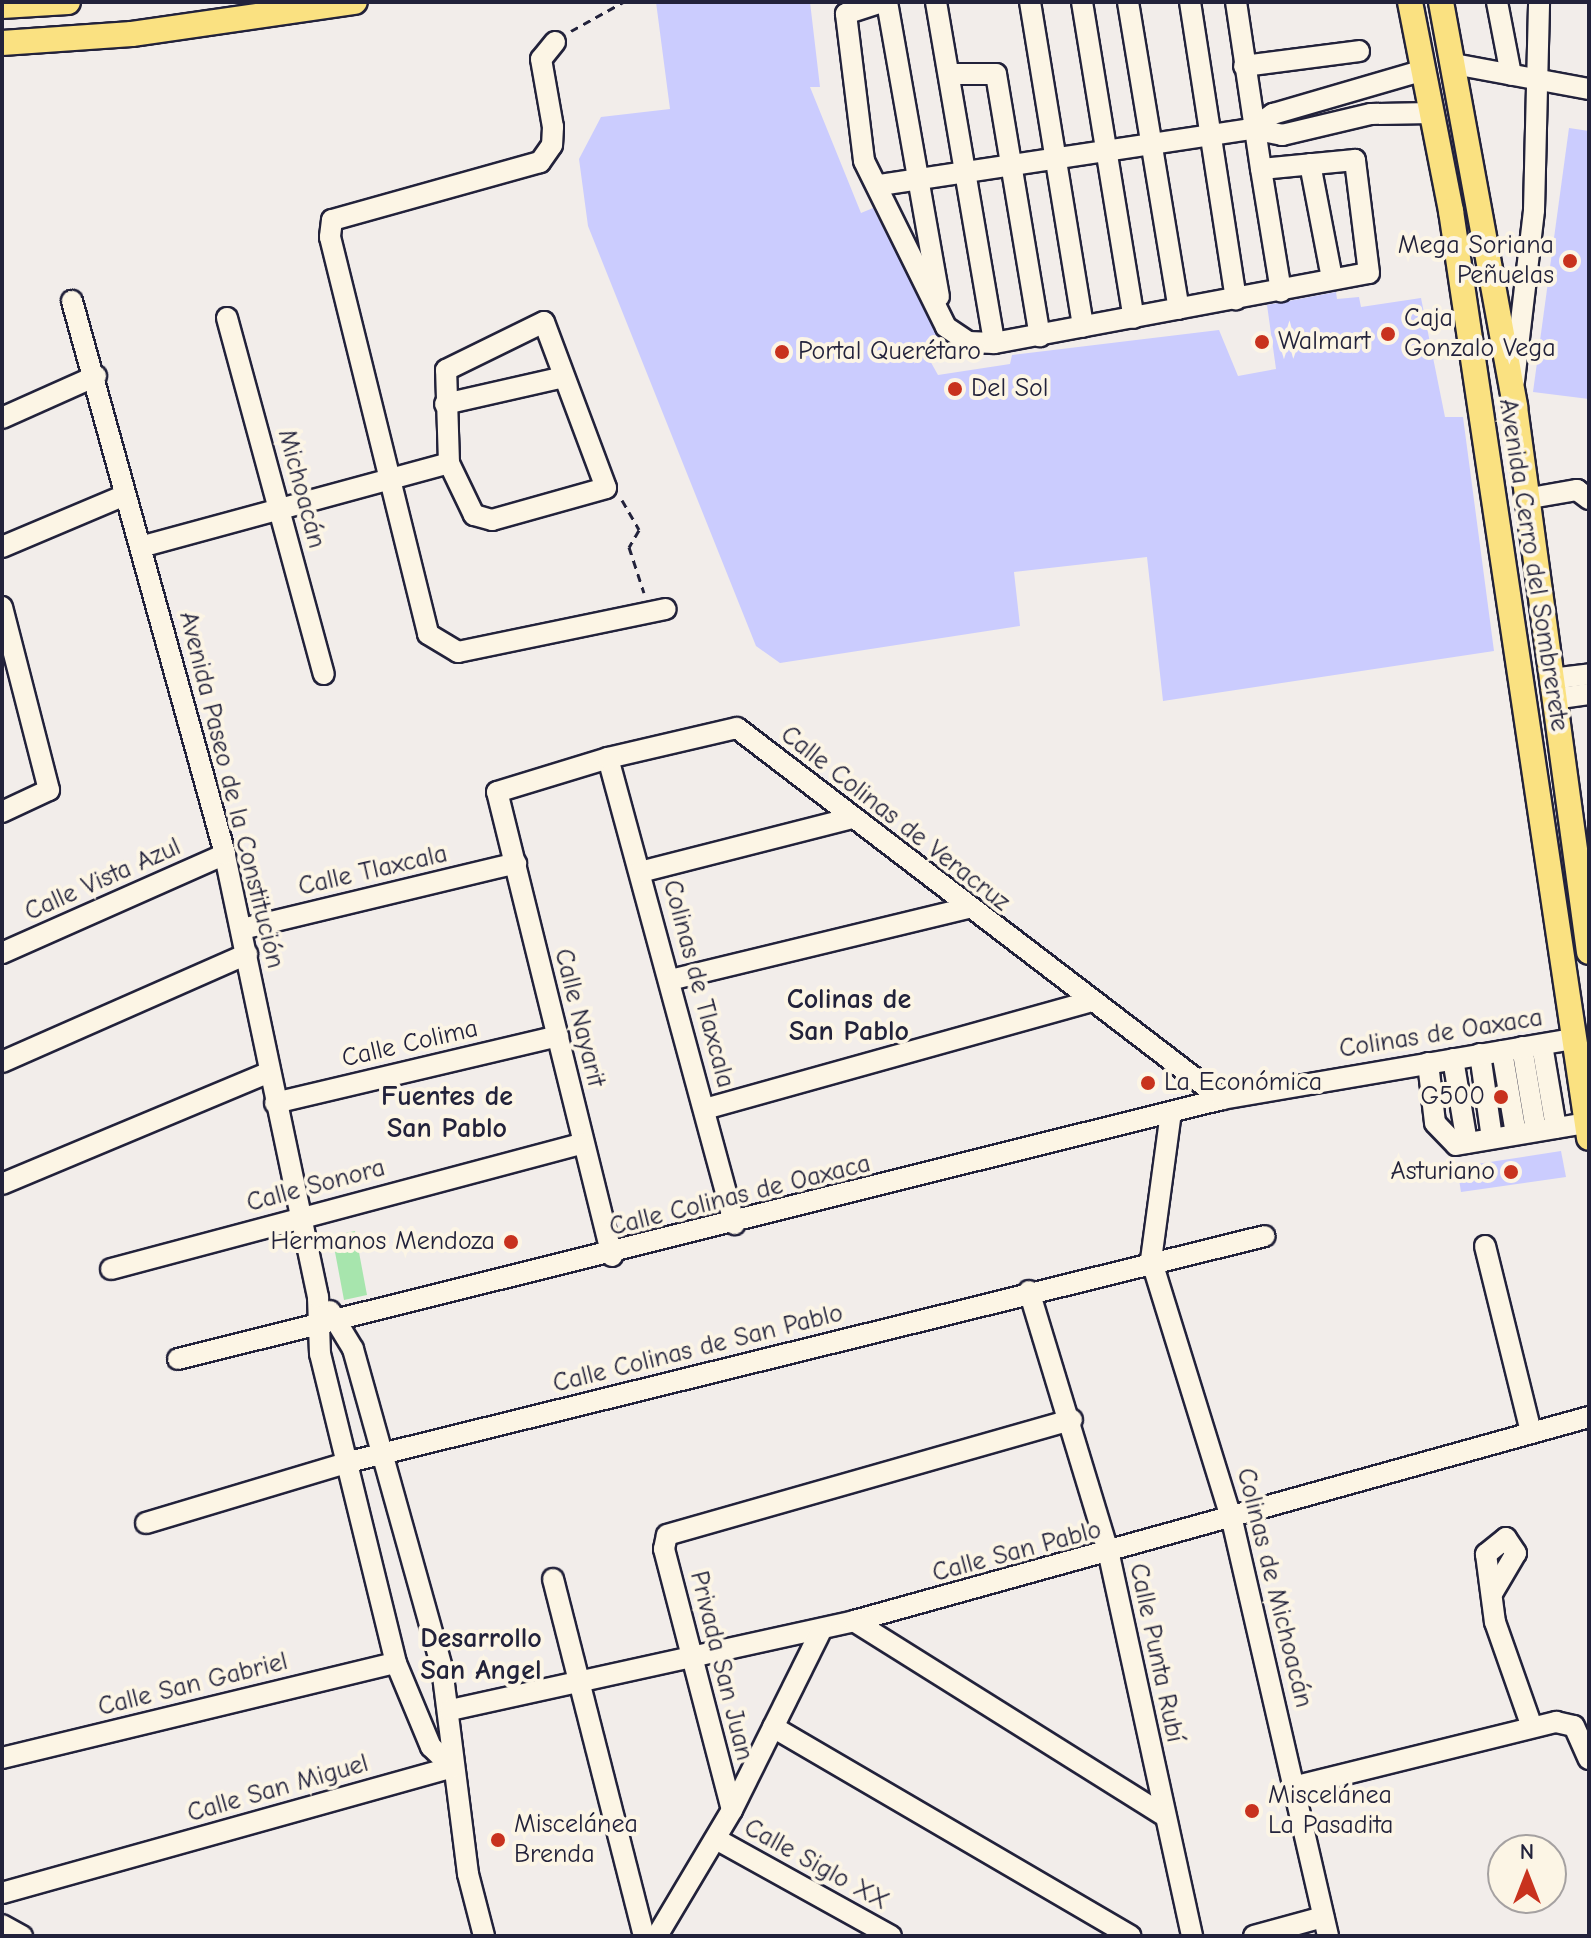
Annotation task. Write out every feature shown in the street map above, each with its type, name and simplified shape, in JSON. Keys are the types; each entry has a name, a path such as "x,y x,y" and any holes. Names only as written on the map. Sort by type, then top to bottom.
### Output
{"main road":[{"path":"2,6 68,2"},
{"path":"2,43 355,2"},
{"name":"Avenida Cerro del Sombrerete","path":"1410,2 1432,113 1588,1130"},
{"name":"Avenida Cerro del Sombrerete","path":"1441,2 1513,393 1589,952"}],"street":[{"path":"946,327 885,2 846,14 864,161 880,185 946,327 968,342 994,343 1040,336 1369,273 1355,160 1261,169"},
{"path":"936,2 951,74 964,172 994,343"},
{"path":"1030,2 1058,158 1083,327"},
{"path":"1082,2 1134,318"},
{"path":"1128,2 1179,309"},
{"path":"1190,2 1236,299"},
{"path":"1236,2 1252,129 1281,291"},
{"path":"1497,2 1511,75"},
{"path":"1513,393 1534,210 1539,2"},
{"path":"555,42 541,59 553,127 552,145 540,162 332,220 428,634 441,648 458,652 666,609"},
{"path":"1244,66 1359,51"},
{"path":"1454,64 1537,82 1589,89"},
{"path":"1252,129 1273,114 1424,70"},
{"path":"951,74 996,74 1040,336"},
{"path":"880,185 1252,129 1282,135 1371,114 1432,113"},
{"path":"1310,164 1332,278"},
{"name":"Avenida Paseo de la Constitución","path":"72,301 96,376 125,495 144,546 225,854 247,954 267,1073 318,1297 315,1327 396,1663"},
{"name":"Michoacán","path":"227,318 324,674"},
{"path":"536,324 550,330 564,377 606,488 492,520 474,515 449,463 446,370 453,363 536,324"},
{"path":"2,418 96,376"},
{"path":"445,404 564,377"},
{"path":"144,546 278,506 449,463"},
{"path":"1525,499 1577,490 1589,499"},
{"path":"2,547 125,495"},
{"path":"2,607 21,666 49,790 2,812"},
{"path":"2,675 21,666"},
{"path":"1552,689 1589,674"},
{"path":"1552,689 1589,694"},
{"name":"Calle Colinas de Veracruz","path":"497,792 608,758 737,728 1087,1002 1222,1099"},
{"name":"Colinas de Tlaxcala","path":"608,758 735,1224"},
{"name":"Calle Nayarit","path":"497,792 612,1256"},
{"path":"640,872 852,818"},
{"name":"Calle Vista Azul","path":"2,953 225,854"},
{"name":"Calle Tlaxcala","path":"242,929 516,863"},
{"path":"670,980 967,908"},
{"path":"2,1062 247,954"},
{"path":"705,1109 1087,1002"},
{"name":"Calle Colima","path":"275,1103 558,1036"},
{"name":"Colinas de Oaxaca","path":"1315,1080 1574,1039"},
{"path":"1522,1048 1536,1131"},
{"path":"1522,1048 1536,1131"},
{"path":"1480,1054 1492,1138"},
{"path":"1453,1059 1467,1143"},
{"path":"1428,1063 1435,1123 1448,1140 1467,1143 1536,1131 1588,1130"},
{"path":"2,1184 267,1073"},
{"name":"Calle Colinas de Oaxaca","path":"178,1359 612,1256 1222,1099 1315,1080"},
{"path":"1151,1259 1171,1112"},
{"name":"Calle Sonora","path":"111,1269 301,1216 582,1144"},
{"name":"Calle Colinas de San Pablo","path":"146,1523 349,1462 1151,1259 1265,1236"},
{"path":"1485,1246 1531,1432"},
{"name":"Colinas de Michoacán","path":"1151,1259 1232,1520 1297,1786 1326,1927"},
{"name":"Calle Punta Rubí","path":"1029,1291 1072,1420 1109,1555 1163,1815 1192,1936"},
{"name":"Avenida Paseo de la Constitución","path":"318,1297 338,1320 384,1455 450,1710 452,1767 484,1936"},
{"name":"Calle San Pablo","path":"450,1710 854,1621 1109,1555 1232,1520 1364,1475 1589,1417"},
{"name":"Privada San Juan","path":"732,1810 690,1657 667,1535 1072,1420"},
{"path":"553,1579 644,1936"},
{"path":"1493,1592 1505,1656 1531,1724"},
{"path":"854,1621 1163,1815"},
{"path":"657,1936 732,1810 822,1629"},
{"path":"396,1663 431,1747 452,1767"},
{"name":"Calle San Gabriel","path":"2,1758 396,1663"},
{"path":"1297,1786 1531,1724 1574,1726 1589,1759"},
{"path":"773,1727 1130,1936"},
{"name":"Calle San Miguel","path":"2,1893 452,1767"},
{"name":"Calle Siglo XX","path":"716,1839 891,1936"},
{"path":"2,1925 22,1936"},
{"path":"1254,1936 1326,1927"}],"path":[{"path":"555,42 623,2"},
{"path":"606,488 628,505 639,530 629,547 635,578 650,603 666,609"}],"green space":[{"path":"355,1231 367,1295 344,1300 332,1236"}],"building":[{"name":"Portal Querétaro","path":"656,2 810,2 820,87 810,87 861,213 873,208 938,337 941,344 924,350 938,375 1010,364 1012,355 1219,330 1238,376 1276,369 1267,305 1336,292 1337,299 1359,297 1361,307 1421,298 1445,417 1463,417 1494,651 1163,701 1147,557 1014,572 1020,626 780,663 756,646 588,226 579,159 601,117 670,109"},
{"name":"Mega Soriana Peñuelas","path":"1569,128 1589,131 1589,399 1533,392"},
{"name":"Asturiano","path":"1561,1151 1566,1177 1461,1192 1457,1167"}],"place":[{"name":"Mega Soriana Peñuelas","path":"1570,261"},
{"name":"Caja Gonzalo Vega","path":"1388,334"},
{"name":"Walmart","path":"1262,342"},
{"name":"Portal Querétaro","path":"782,352"},
{"name":"Del Sol","path":"955,389"},
{"name":"La Económica","path":"1148,1083"},
{"name":"G500","path":"1501,1097"},
{"name":"Asturiano","path":"1511,1172"},
{"name":"Hermanos Mendoza","path":"511,1242"},
{"name":"Miscelánea La Pasadita","path":"1252,1811"},
{"name":"Miscelánea Brenda","path":"498,1840"}],"district":[{"name":"Colinas de San Pablo","path":"849,1015"},
{"name":"Fuentes de San Pablo","path":"447,1112"},
{"name":"Desarrollo San Angel","path":"481,1654"}]}
